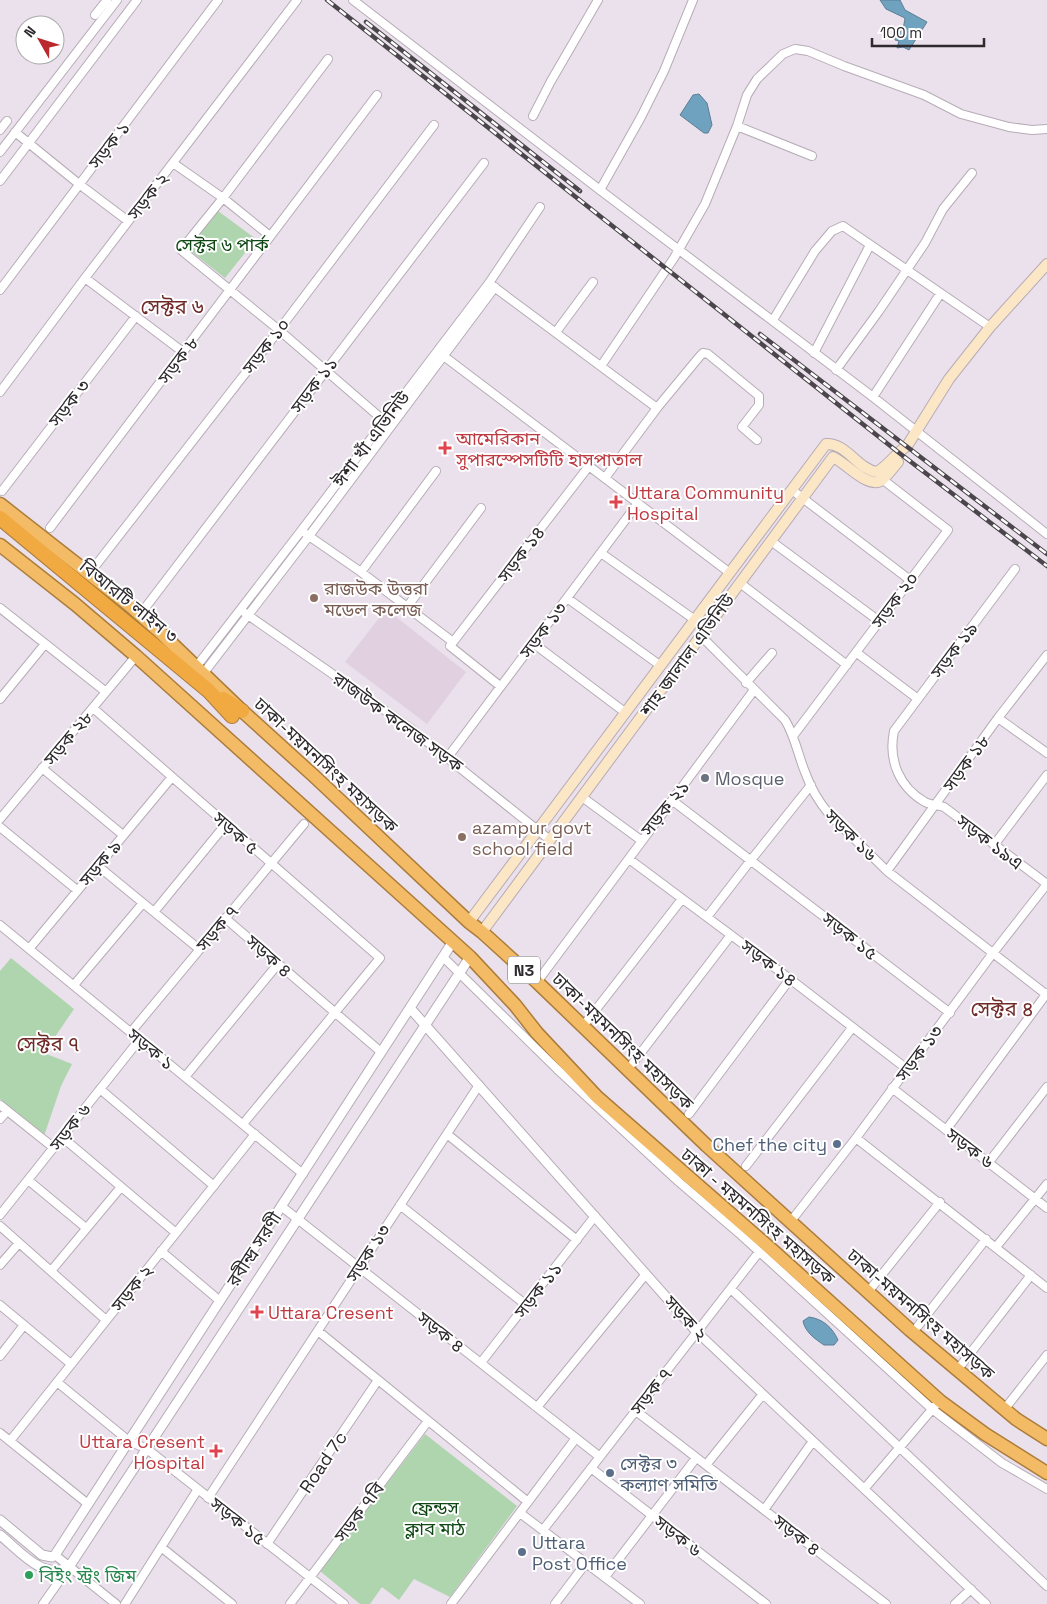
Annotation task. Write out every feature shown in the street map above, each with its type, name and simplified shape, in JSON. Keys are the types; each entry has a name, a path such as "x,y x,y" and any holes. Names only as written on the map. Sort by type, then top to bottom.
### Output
{"highway":[{"name":"ঢাকা-ময়মনসিংহ মহাসড়ক","path":"0,504 128,605 199,670 237,714 314,776 469,922 555,999 706,1145 910,1330 962,1376 1016,1419 1047,1439"},
{"name":"বিআরটি লাইন ৩","path":"0,518 237,714"},
{"name":"N3","path":"0,545 75,604 136,656 470,957"},
{"name":"ঢাকা - ময়মনসিংহ মহাসড়ক","path":"470,957 597,1097 771,1249 936,1405 1047,1472"}],"main road":[{"path":"882,479 904,456 902,449 917,431 945,385 990,327 1047,264"},
{"name":"শাহ জালাল এভিনিউ","path":"469,922 826,444 836,445 869,470 877,472 902,449"},
{"name":"শাহ জালাল এভিনিউ","path":"482,932 833,457 867,481 876,482 882,479"}],"street":[{"path":"95,16 107,0"},
{"path":"1,150 117,0"},
{"path":"0,182 137,0"},
{"name":"সড়ক ১","path":"0,290 218,0"},
{"name":"সড়ক ২","path":"0,392 297,0"},
{"path":"353,0 1046,531"},
{"path":"532,116 550,81 598,0"},
{"path":"600,190 641,117 664,71 693,0"},
{"path":"601,366 651,289 674,258 705,204 737,126 747,95 757,79 782,54 794,49 808,51 924,95 961,114 1009,127 1032,130 1047,129"},
{"path":"199,670 248,615 309,536 388,424 279,330 181,250 223,198 328,59"},
{"name":"সড়ক ৮","path":"50,528 377,95"},
{"path":"0,130 7,121"},
{"name":"সড়ক ১০","path":"96,566 279,330 434,125"},
{"path":"737,126 812,156"},
{"path":"15,132 128,221"},
{"path":"173,163 223,198 270,236"},
{"name":"সড়ক ১১","path":"145,608 484,163"},
{"path":"836,370 875,318 925,243 943,209 972,172"},
{"path":"540,207 492,285 657,408"},
{"path":"773,320 815,251 832,231 843,226 990,327"},
{"path":"814,353 870,245"},
{"path":"85,278 183,352"},
{"path":"556,332 593,282"},
{"name":"ঈশা খাঁ এভিনিউ","path":"199,670 200,664 301,531 388,424 492,285"},
{"path":"873,397 940,294"},
{"name":"সড়ক ৩","path":"2,490 136,316"},
{"path":"440,353 730,572"},
{"path":"605,478 657,408 703,354 708,354 759,396 759,405 742,427 757,440"},
{"name":"সড়ক ১৪","path":"454,642 588,466"},
{"path":"361,572 436,471"},
{"name":"সড়ক ২০","path":"793,736 948,530 882,479"},
{"path":"792,490 910,580"},
{"name":"সড়ক ১৩","path":"448,757 638,503"},
{"path":"407,607 481,508"},
{"path":"301,531 361,572 454,642 450,646 500,686"},
{"path":"771,541 879,621"},
{"path":"601,553 695,620"},
{"name":"সড়ক ১৯","path":"894,731 1015,569"},
{"path":"740,583 847,665"},
{"path":"567,598 661,666"},
{"path":"0,608 106,692"},
{"name":"রাজউক কলেজ সড়ক","path":"241,610 410,728 550,840"},
{"name":"সড়ক ১৬","path":"701,636 785,720 811,785 829,814 887,871 1047,994"},
{"path":"533,643 626,713"},
{"path":"0,698 45,644"},
{"path":"856,652 918,699"},
{"path":"746,683 772,653"},
{"name":"সড়ক ২৮","path":"0,820 136,656"},
{"name":"সড়ক ১৮","path":"887,871 998,718 1047,656"},
{"name":"সড়ক ২১","path":"582,797 642,841 754,690"},
{"name":"সড়ক ৫","path":"93,708 380,958 335,1013"},
{"path":"998,718 1047,753"},
{"name":"সড়ক ১৯এ","path":"894,731 892,753 898,776 907,787 926,802 944,807 1047,884"},
{"path":"42,768 123,836"},
{"path":"994,845 1047,775"},
{"name":"সড়ক ৯","path":"29,948 172,777"},
{"path":"708,917 811,785"},
{"name":"সড়ক ১৫","path":"673,801 950,1013"},
{"name":"সড়ক ২১","path":"540,978 642,841 597,808"},
{"path":"154,912 226,824"},
{"name":"সড়ক ৭","path":"131,1032 304,824"},
{"path":"0,827 77,890"},
{"name":"সড়ক ১৪","path":"629,859 907,1069"},
{"path":"98,866 199,949"},
{"name":"সড়ক ১৩","path":"791,1221 856,1138 993,953 1047,884"},
{"path":"587,1021 682,899"},
{"path":"74,985 143,903"},
{"name":"সড়ক ৪","path":"225,918 381,1052"},
{"name":"সড়ক ১","path":"0,925 303,1174"},
{"path":"633,1063 731,935"},
{"name":"রবীন্দ্র সরণী","path":"55,1555 452,942"},
{"path":"443,957 557,1069 679,1182 1002,1463 1047,1489"},
{"name":"রবীন্দ্র সরণী","path":"70,1567 470,957"},
{"path":"185,1077 278,964"},
{"path":"689,1114 790,979"},
{"path":"946,1130 1047,994"},
{"name":"সড়ক ২","path":"410,1008 697,1332 865,1488 986,1604"},
{"path":"243,1124 335,1013"},
{"path":"746,1166 852,1028"},
{"name":"সড়ক ৬","path":"0,1215 140,1040"},
{"name":"সড়ক ১৩","path":"208,1498 479,1085"},
{"path":"989,1162 1047,1087"},
{"name":"সড়ক ৬","path":"892,1088 1047,1208"},
{"path":"100,1090 214,1186"},
{"path":"0,1105 54,1148"},
{"path":"0,1119 7,1111"},
{"name":"সড়ক ২","path":"10,1441 255,1134"},
{"path":"447,1134 576,1240"},
{"path":"62,1137 176,1234"},
{"path":"856,1138 940,1202 1047,1288"},
{"path":"28,1180 86,1228"},
{"path":"996,1247 1047,1184"},
{"path":"51,1271 121,1187"},
{"path":"872,1287 940,1202"},
{"path":"400,1205 526,1305"},
{"name":"সড়ক ৪","path":"281,1206 600,1457"},
{"name":"সড়ক ১১","path":"480,1362 595,1216"},
{"path":"0,1226 106,1320"},
{"path":"918,1326 986,1239"},
{"path":"0,1265 19,1243"},
{"path":"161,1251 220,1301"},
{"name":"সড়ক ৭","path":"542,1530 759,1252"},
{"path":"535,1406 538,1406 646,1274"},
{"path":"962,1364 1031,1275"},
{"path":"731,1289 1047,1586"},
{"path":"0,1305 71,1364"},
{"path":"0,1356 24,1325"},
{"path":"318,1331 528,1502"},
{"path":"1007,1406 1047,1355"},
{"name":"Road 7c","path":"267,1544 378,1380"},
{"name":"সড়ক ১৫","path":"57,1382 129,1441 147,1449 344,1604"},
{"path":"706,1465 763,1394"},
{"path":"865,1488 936,1405"},
{"name":"সড়ক ৪","path":"636,1411 886,1604"},
{"name":"সড়ক ৭বি","path":"290,1604 428,1420"},
{"path":"0,1433 88,1504"},
{"path":"451,1604 576,1438"},
{"path":"764,1510 813,1441"},
{"path":"605,1577 696,1458"},
{"name":"সড়ক ৬","path":"591,1468 766,1604"},
{"path":"124,1604 198,1489"},
{"path":"520,1513 640,1604"},
{"path":"0,1520 42,1555 52,1557 55,1555 116,1604"},
{"path":"0,1535 38,1567 46,1570 63,1570 70,1567"},
{"path":"161,1547 232,1604"},
{"path":"555,1604 586,1563"},
{"path":"43,1604 70,1567"},
{"path":"955,1604 971,1589"}],"shaded area":[{"path":"386,609 466,672 427,724 345,662"}],"green space":[{"name":"সেক্টর ৬ পার্ক","path":"218,211 256,239 225,278 188,249"},
{"path":"11,958 74,1009 44,1053 72,1064 61,1086 44,1136 0,1099 0,971"},
{"name":"ফ্রেন্ডস ক্লাব মাঠ","path":"425,1434 517,1506 450,1597 414,1579 399,1600 382,1587 370,1604 360,1604 320,1571"}],"water":[{"path":"880,0 900,0 905,10 927,22 909,50 903,47 897,48 899,41 895,40 896,35 903,28 905,18 886,9"},
{"path":"699,94 707,103 712,125 708,133 704,133 680,115 693,95"},
{"path":"809,1317 823,1322 833,1331 838,1340 834,1345 824,1345 808,1332 803,1321"}],"railway":[{"path":"327,0 898,452 1047,566"},
{"path":"366,22 580,191"},
{"path":"760,334 1047,554"}],"place":[{"name":"আমেরিকান সুপারস্পেসটিটি হাসপাতাল","path":"445,448"},
{"name":"Uttara Community Hospital","path":"616,502"},
{"name":"রাজউক উত্তরা মডেল কলেজ","path":"314,598"},
{"name":"Mosque","path":"705,778"},
{"name":"azampur govt school field","path":"462,837"},
{"name":"Chef the city","path":"837,1144"},
{"name":"Uttara Cresent","path":"257,1312"},
{"name":"Uttara Cresent Hospital","path":"216,1451"},
{"name":"সেক্টর ৩ কল্যাণ সমিতি","path":"610,1473"},
{"name":"Uttara Post Office","path":"522,1552"},
{"name":"বিইং স্ট্রং জিম","path":"29,1575"}],"district":[{"name":"সেক্টর ৬","path":"172,307"},
{"name":"সেক্টর ৪","path":"1002,1009"},
{"name":"সেক্টর ৭","path":"48,1044"}]}
